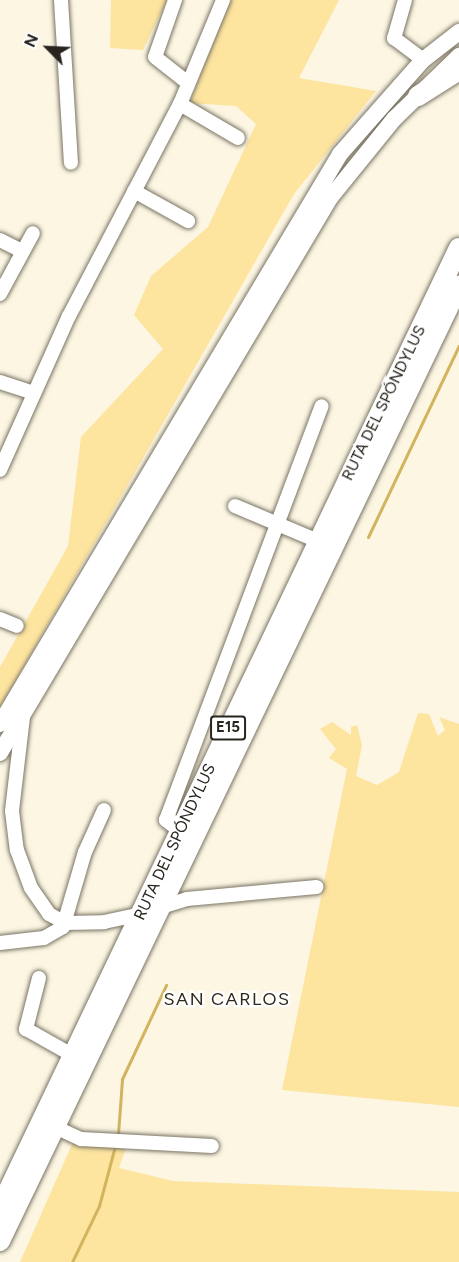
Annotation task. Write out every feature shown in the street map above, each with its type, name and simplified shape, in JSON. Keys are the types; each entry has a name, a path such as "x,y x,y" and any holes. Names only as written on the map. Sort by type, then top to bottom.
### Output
{"highway":[{"path":"418,96 459,70"},
{"name":"RUTA DEL SPÓNDYLUS","path":"0,1208 459,248"},
{"name":"RUTA DEL SPÓNDYLUS","path":"0,1241 459,285"}],"main road":[{"path":"0,724 334,163 423,60 459,32"},
{"path":"0,753 330,198 418,96 459,56"}],"street":[{"path":"61,0 71,101 71,163"},
{"path":"176,0 155,57 188,83"},
{"path":"0,470 34,393 134,190 180,104 223,0"},
{"path":"405,0 394,38 423,60"},
{"path":"180,104 238,138"},
{"path":"134,190 188,221"},
{"path":"0,294 33,233"},
{"path":"0,240 22,251"},
{"path":"0,382 34,393"},
{"path":"180,831 166,820 322,406"},
{"path":"235,506 318,541"},
{"path":"0,619 16,626"},
{"path":"24,712 12,811 17,850 38,898 49,914 65,923 104,922 142,914"},
{"path":"0,943 56,935 65,923 85,852 104,810"},
{"path":"161,907 187,900 316,887"},
{"path":"39,978 26,1029 74,1056"},
{"path":"55,1126 81,1139 212,1146"}],"shaded area":[{"path":"111,0 167,0 143,50 110,48"},
{"path":"227,0 339,0 299,78 376,91 294,194 0,708 0,667 68,546 81,437 163,349 134,315 151,276 208,227 256,124 236,106 190,103"},
{"path":"418,713 429,714 438,736 445,730 439,717 459,724 459,1107 282,1090 347,769 329,758 336,749 320,729 332,722 351,735 351,727 357,725 362,745 356,776 377,785 399,772"},
{"path":"73,1142 126,1147 119,1168 173,1181 459,1192 459,1262 20,1262"}],"waterway":[{"path":"368,537 459,345"},
{"path":"118,1134 122,1079 166,985"},
{"path":"72,1262 99,1206 115,1146"}],"district":[{"name":"SAN CARLOS","path":"227,999"}]}
